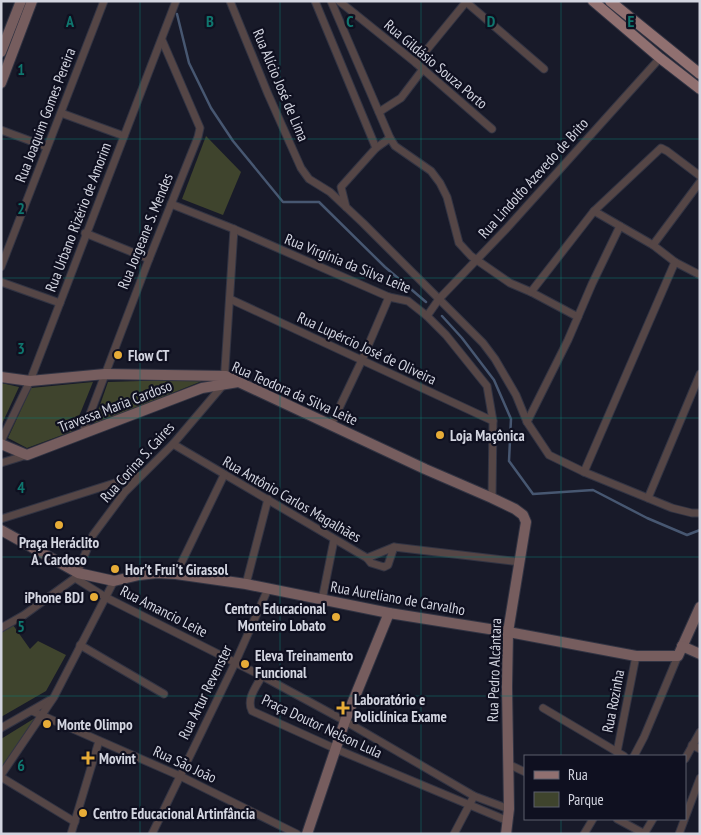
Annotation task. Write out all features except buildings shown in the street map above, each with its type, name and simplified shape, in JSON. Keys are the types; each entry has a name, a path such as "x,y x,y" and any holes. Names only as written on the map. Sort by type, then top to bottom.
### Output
{"main road":[{"path":"593,1 700,89"},
{"path":"610,1 700,74"}],"street":[{"path":"1,52 21,1"},
{"path":"1,83 32,1"},
{"name":"Rua Joaquim Gomes Pereira","path":"1,267 104,1"},
{"name":"Rua Urbano Rizério de Amorim","path":"1,443 30,381 85,233 176,1"},
{"name":"Rua Alício José de Lima","path":"230,1 301,168 309,179 330,192"},
{"path":"315,1 376,148"},
{"path":"331,1 390,138 396,146 431,171 440,183 447,197 459,243 476,260 510,283 578,317"},
{"name":"Rua Gildásio Souza Porto","path":"340,1 416,63 492,129"},
{"path":"416,63 432,46 465,2 544,69"},
{"path":"10,28 21,32"},
{"name":"Rua Jorgeane S. Mendes","path":"82,435 148,259 200,128 162,40"},
{"name":"Rua Lindolfo Azevedo de Brito","path":"427,316 439,300 508,227 660,58"},
{"path":"379,112 401,98 423,69"},
{"path":"61,112 124,136"},
{"path":"1,130 47,147"},
{"path":"390,138 376,148 341,187 330,192 483,343 516,395 527,422 548,455 584,472 679,510 700,513"},
{"path":"531,292 594,211 661,148 700,176"},
{"path":"652,244 700,182"},
{"path":"341,187 347,208"},
{"name":"Rua Virgínia da Silva Leite","path":"171,204 234,229 389,298 408,301 446,335 487,386 492,421"},
{"path":"594,211 652,244 675,262 700,275"},
{"path":"527,422 620,226"},
{"path":"225,380 234,229"},
{"path":"85,233 148,259"},
{"path":"584,472 675,262"},
{"path":"1,282 60,303"},
{"path":"331,425 389,298"},
{"name":"Rua Lupércio José de Oliveira","path":"230,299 492,421"},
{"name":"Rua Teodora da Silva Leite","path":"1,377 30,381 105,374 240,382 515,509 523,515 526,522"},
{"path":"648,498 700,374"},
{"name":"Travessa Maria Cardoso","path":"1,463 82,435 225,380"},
{"name":"Rua Corina S. Caires","path":"77,575 93,535 125,492 173,444 225,380"},
{"path":"492,421 492,498"},
{"path":"1,443 27,455"},
{"name":"Rua Antônio Carlos Magalhães","path":"173,444 367,558 394,547 520,562"},
{"path":"1,519 140,475"},
{"path":"176,574 224,475"},
{"path":"246,584 268,499"},
{"name":"Rua Pedro Alcântara","path":"506,834 509,809 506,687 508,632 526,522"},
{"path":"1,530 77,575 114,582 54,697 1,776 75,822"},
{"path":"322,600 334,540"},
{"path":"367,558 370,563 384,567 388,565 394,547"},
{"name":"Rua Aureliano de Carvalho","path":"114,582 139,575 157,573 176,574 246,584 389,613 508,632 636,656 680,651"},
{"path":"1,628 24,615 77,575"},
{"name":"Rua Amancio Leite","path":"77,575 106,598 262,676"},
{"name":"Rua Artur Revenster","path":"152,834 235,663 268,589"},
{"path":"635,755 700,607"},
{"path":"307,834 345,721 389,613"},
{"path":"80,645 164,694"},
{"path":"680,651 700,654"},
{"name":"Rua Rozinha","path":"621,754 636,656"},
{"name":"Praça Doutor Nelson Lula","path":"508,821 336,749 252,711 249,705 250,700 262,676 345,721 474,796 509,809"},
{"path":"1,728 54,697"},
{"path":"543,708 621,754"},
{"name":"Rua São João","path":"32,710 180,776 297,834"},
{"path":"686,758 700,732"},
{"path":"71,834 99,741"},
{"path":"692,746 700,749"},
{"path":"508,764 524,772"},
{"path":"686,815 700,778"},
{"path":"454,834 474,796"},
{"path":"584,834 592,820"},
{"path":"619,820 644,834 652,820"},
{"path":"679,834 684,820"}],"green space":[{"path":"206,136 241,172 223,215 182,199"},
{"path":"207,379 93,425 108,382"},
{"path":"93,382 73,431 27,448 8,438 31,388"},
{"path":"1,383 19,387 1,426"},
{"path":"13,625 30,649 38,641 66,655 46,691 1,717 1,633"},
{"path":"35,718 2,771 1,739"}],"waterway":[{"path":"177,14 189,63 211,108 233,141 283,202 319,202 385,267 426,302"},
{"path":"442,316 462,338 494,380 511,419 509,461 533,494 593,490 647,518 687,535 700,530"}],"place":[{"name":"Flow CT","path":"118,355"},
{"name":"Loja Maçônica","path":"440,435"},
{"name":"Praça Heráclito A. Cardoso","path":"59,525"},
{"name":"Hor't Frui't Girassol","path":"115,569"},
{"name":"iPhone BDJ","path":"94,597"},
{"name":"Centro Educacional Monteiro Lobato","path":"336,617"},
{"name":"Eleva Treinamento Funcional","path":"245,664"},
{"name":"Laboratório e Policlínica Exame","path":"343,708"},
{"name":"Monte Olimpo","path":"47,724"},
{"name":"Movint","path":"88,758"},
{"name":"Centro Educacional Artinfância","path":"83,813"}]}
